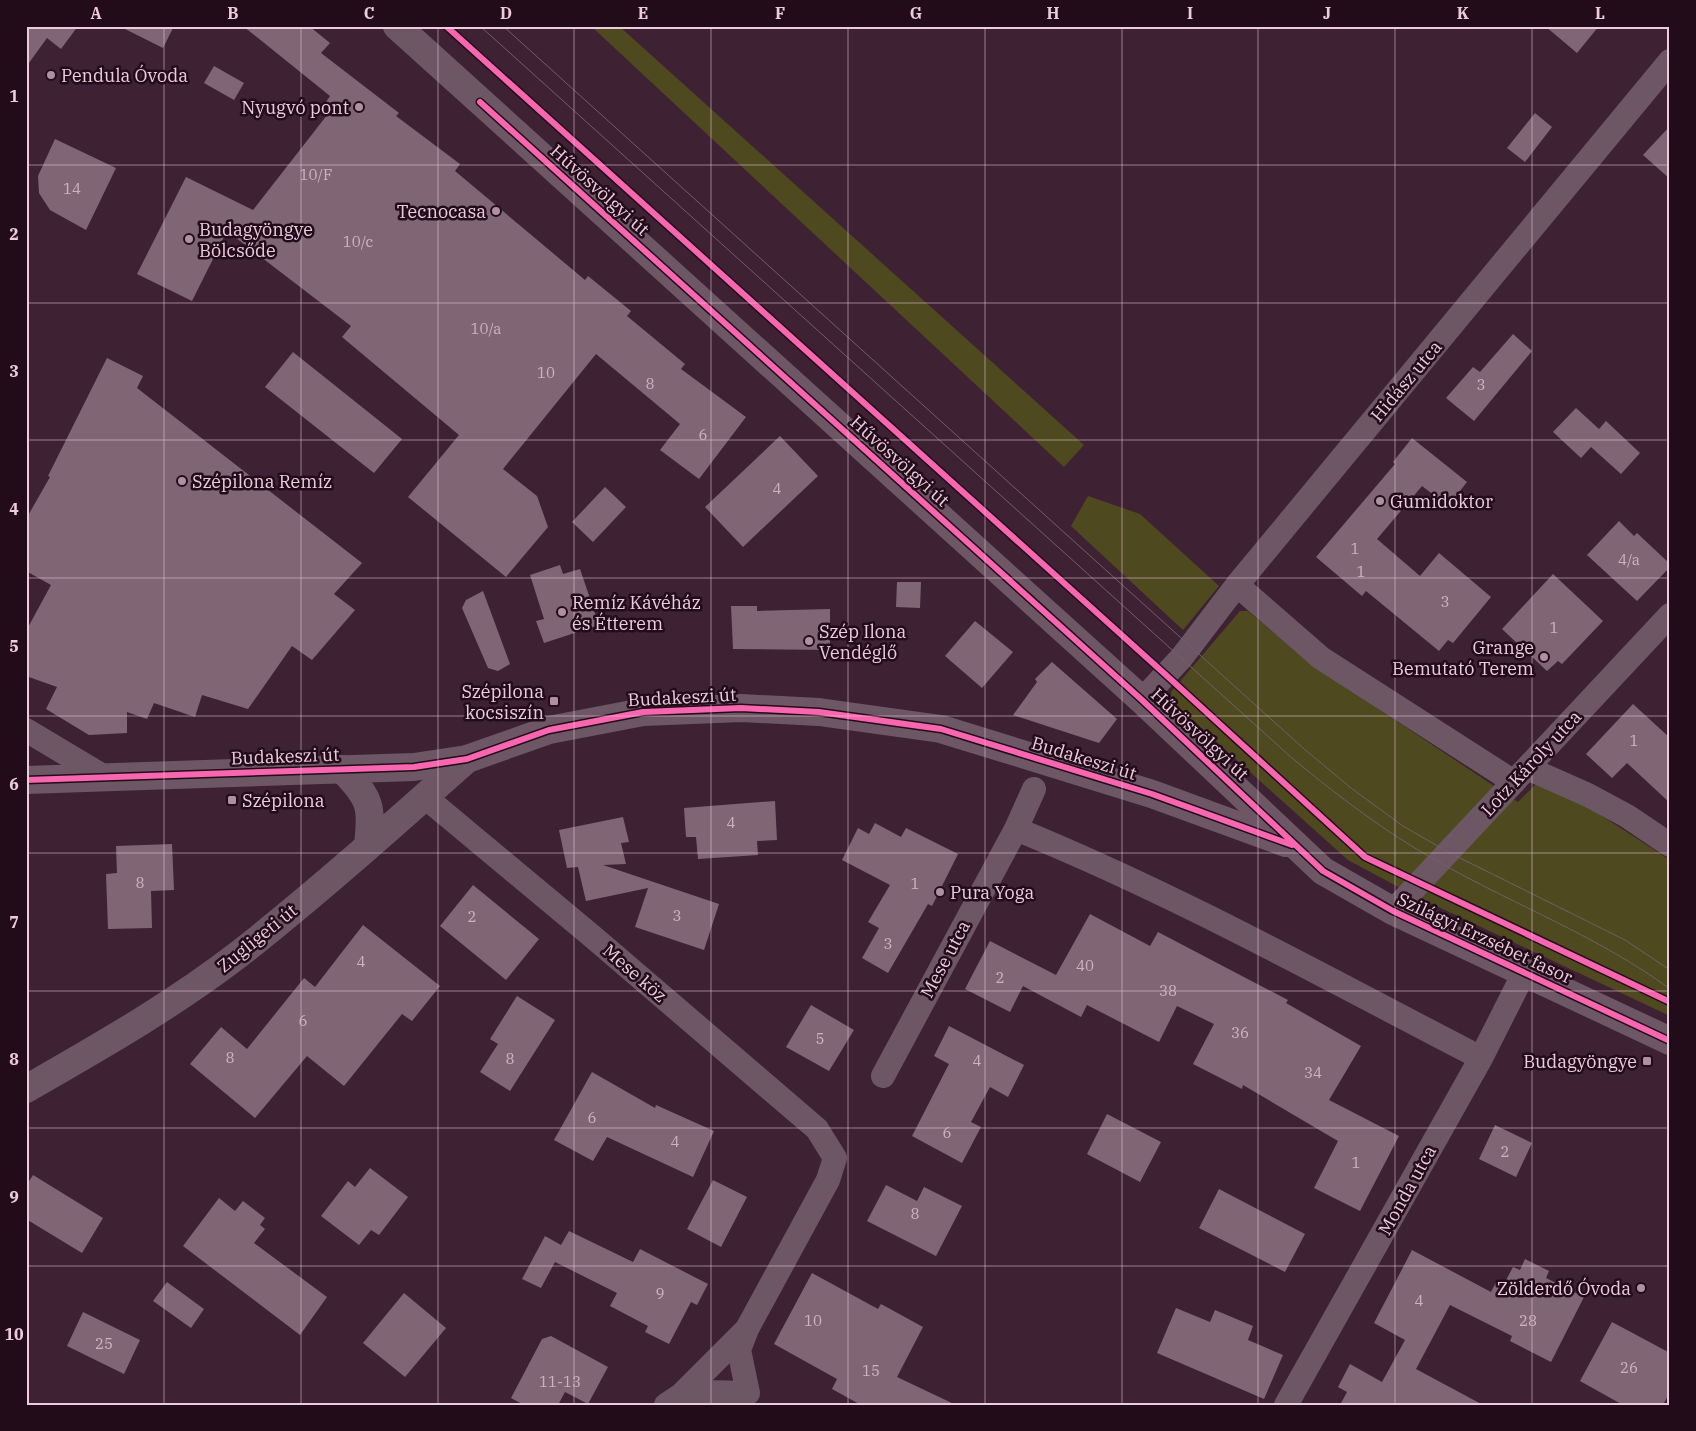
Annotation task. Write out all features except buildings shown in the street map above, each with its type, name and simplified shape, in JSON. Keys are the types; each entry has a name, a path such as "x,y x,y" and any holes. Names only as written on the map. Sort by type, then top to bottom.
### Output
{"main road":[{"name":"Hűvösvölgyi út","path":"397,26 1142,700 1296,847"},
{"name":"Budakeszi út","path":"26,780 414,767 467,759 549,730 644,712 741,708 828,712 941,729 1152,794 1296,847"},
{"name":"Zugligeti út","path":"26,1089 123,1034 243,951 368,846 467,759"},
{"path":"342,769 364,793 371,815 368,846"},
{"name":"Szilágyi Erzsébet fasor","path":"1296,847 1323,871 1393,911 1670,1042"}],"street":[{"name":"Hidász utca","path":"1142,700 1182,657 1237,585 1670,61"},
{"path":"1237,585 1322,658 1520,775 1588,795 1627,816 1670,845"},
{"name":"Lotz Károly utca","path":"1393,911 1670,615"},
{"path":"26,730 103,776"},
{"name":"Mese utca","path":"883,1076 1016,829 1034,789"},
{"name":"Mese köz","path":"425,797 571,918 817,1129 835,1158 828,1180 747,1329"},
{"path":"1016,829 1076,853 1163,894 1481,1058"},
{"name":"Monda utca","path":"1286,1405 1481,1058 1524,974"},
{"path":"674,1400 704,1392 755,1399 739,1350 747,1329"},
{"path":"674,1400 747,1329"}],"shaded area":[{"path":"591,26 619,26 1084,445 1064,467"},
{"path":"1088,496 1140,514 1219,586 1183,630 1071,526"},
{"path":"1240,611 1248,611 1308,662 1518,802 1536,784 1585,805 1670,860 1670,1011 1668,1015 1415,896 1348,860 1171,701 1171,692"}],"tram line":[{"path":"480,26 1309,772 1362,813 1418,850 1466,877 1585,937 1642,970 1670,989"},
{"path":"503,26 1303,748 1351,788 1403,826 1448,852 1625,940 1670,970"}],"cycle path":[{"path":"446,26 1166,675 1365,857 1670,1002"},
{"path":"480,102 1142,700 1323,871 1393,911 1670,1041"},
{"path":"26,780 414,767 467,759 549,730 643,712 741,708 819,712 941,729 1152,794 1292,845"}],"place":[{"name":"Pendula Óvoda","path":"51,75"},
{"name":"Nyugvó pont","path":"359,107"},
{"name":"Tecnocasa","path":"496,211"},
{"name":"Budagyöngye Bölcsőde","path":"189,239"},
{"name":"Szépilona Remíz","path":"182,481"},
{"name":"Gumidoktor","path":"1380,501"},
{"name":"Remíz Kávéház és Étterem","path":"562,612"},
{"name":"Szép Ilona Vendéglő","path":"809,641"},
{"name":"Grange Bemutató Terem","path":"1544,657"},
{"name":"Szépilona kocsiszín","path":"554,701"},
{"name":"Szépilona","path":"232,800"},
{"name":"Pura Yoga","path":"940,892"},
{"name":"Budagyöngye","path":"1647,1061"},
{"name":"Zölderdő Óvoda","path":"1641,1288"}]}
